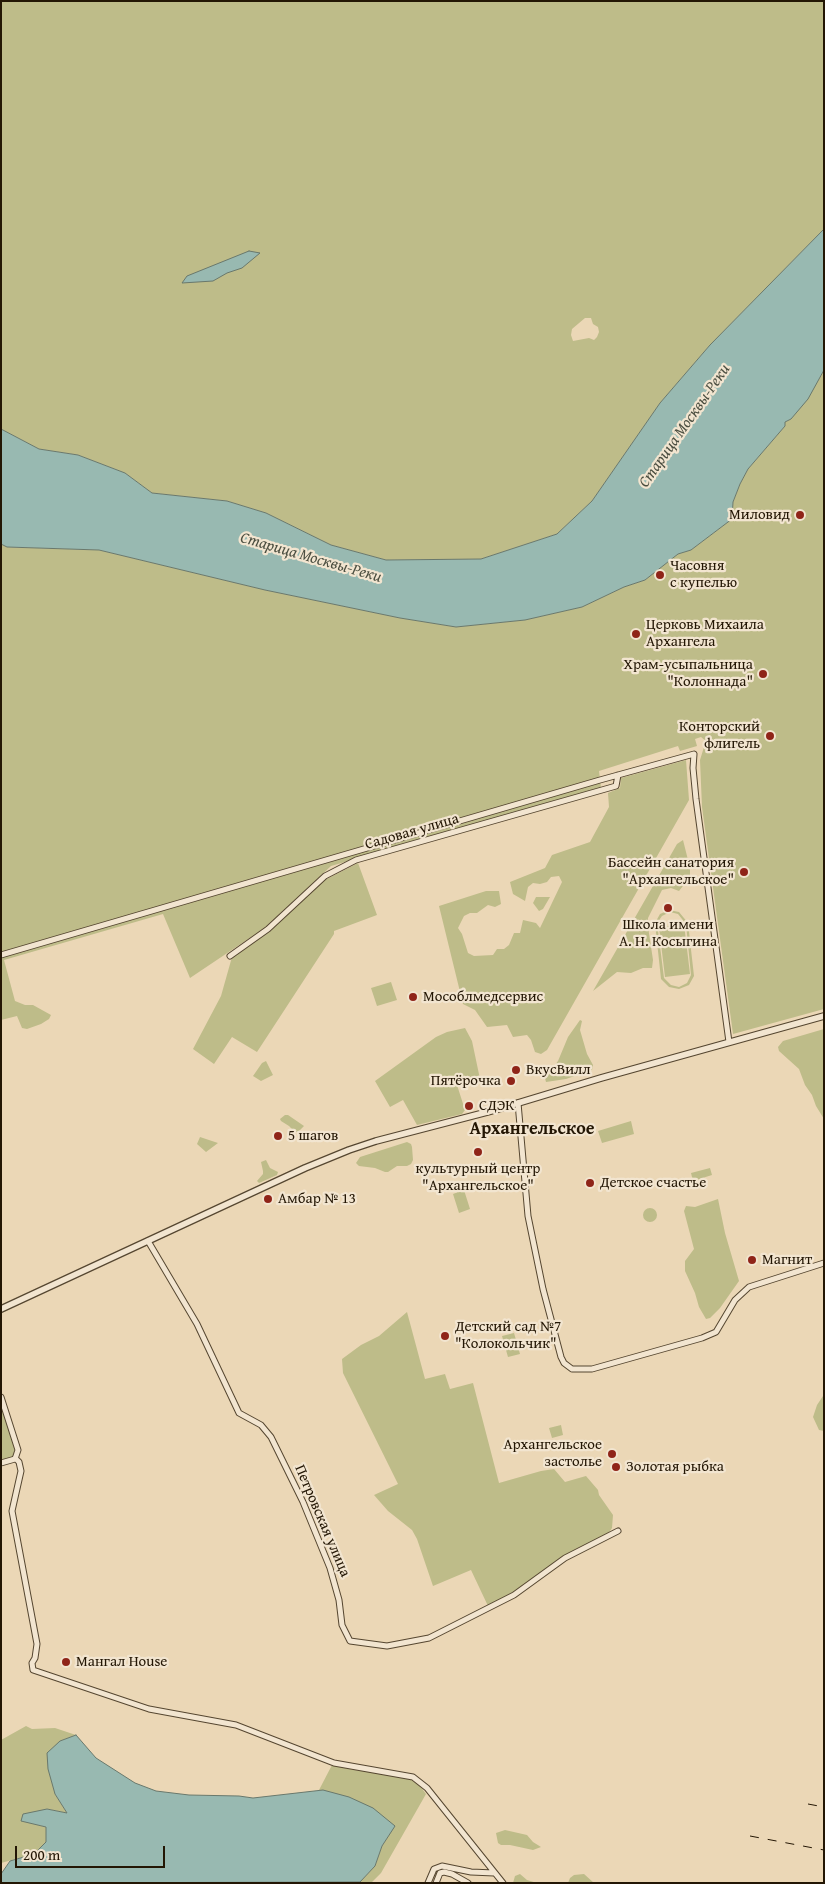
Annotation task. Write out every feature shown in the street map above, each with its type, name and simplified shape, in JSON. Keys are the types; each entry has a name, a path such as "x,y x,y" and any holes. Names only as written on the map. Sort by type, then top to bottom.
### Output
{"street":[{"path":"1,955 694,754 693,768 696,799 729,1042"},
{"name":"Садовая улица","path":"230,956 268,929 325,876 356,860 616,786 618,775"},
{"path":"3,1309 305,1168 349,1150 824,1016"},
{"path":"518,1103 528,1216 541,1280 561,1357 564,1363 572,1369 592,1369 702,1338 716,1332 735,1300 749,1287 824,1263"},
{"name":"Петровская улица","path":"148,1242 197,1324 239,1412 261,1425 271,1437 303,1502 330,1568 339,1600 342,1626 350,1641 386,1646 429,1638 514,1595 565,1558 618,1531"},
{"path":"1,1397 18,1450 12,1461 1,1463"},
{"path":"15,1458 19,1462 21,1471 12,1511 37,1644 35,1658 32,1662 33,1670 149,1709 236,1725 334,1763 413,1777 427,1788 503,1883"},
{"path":"428,1883 431,1872 438,1867 447,1866 471,1872 494,1873"},
{"path":"436,1883 440,1873 444,1872 467,1882 471,1872"}],"shaded area":[{"path":"1,1 824,1 824,229 710,345 660,403 592,501 557,534 481,559 386,560 331,545 266,513 227,501 152,493 125,473 78,455 39,449 1,429","holes":["585,318 591,318 593,324 598,327 597,337 594,340 589,338 573,341 572,329"]},
{"path":"824,370 824,1009 733,1034 702,807 700,760 707,742 701,737 695,739 697,746 680,751 678,746 599,771 601,788 331,866 266,927 190,978 163,914 4,960 15,1001 25,1005 33,1005 51,1015 49,1019 41,1024 27,1029 22,1028 17,1016 1,1020 1,544 7,547 99,550 265,590 400,618 456,627 525,620 582,607 624,587 645,580 678,554 691,550 732,519 733,502 748,469 785,426 785,422 791,419"},
{"path":"686,760 689,800 547,1050 541,1054 535,1052 527,1035 513,1037 507,1025 487,1027 475,1010 463,1004 439,906 486,891 499,891 501,904 495,907 488,905 477,913 470,913 464,916 458,928 468,953 474,956 493,955 497,949 504,949 509,945 514,933 520,933 523,920 536,923 540,928 562,882 559,876 551,877 547,882 540,884 533,883 528,887 525,901 513,894 510,882 545,868 552,855 590,842 609,807 608,793 620,788 621,778"},
{"path":"683,840 690,868 690,877 679,891 671,888 662,890 648,918 653,960 652,968 643,968 631,973 617,972 593,991 677,844"},
{"path":"358,863 377,915 334,931 334,934 257,1052 232,1037 214,1064 193,1049 221,996 232,957 325,880"},
{"path":"536,897 550,897 543,909 539,911 533,903"},
{"path":"669,910 679,912 688,923 694,976 689,985 679,989 669,987 661,979 655,923 660,914","holes":["670,912 678,914 686,924 691,975 687,983 679,987 671,985 664,978 657,923 662,916"]},
{"path":"684,924 690,974 665,977 659,927"},
{"path":"391,982 397,1000 377,1006 371,988"},
{"path":"580,1020 582,1021 580,1030 587,1054 593,1065 592,1070 566,1079 546,1082 545,1078 558,1061 568,1037"},
{"path":"465,1028 472,1041 480,1079 457,1085 465,1110 462,1114 417,1125 403,1100 390,1107 375,1081 436,1037 447,1032"},
{"path":"824,1029 824,1119 805,1085 799,1069 779,1051 778,1047 783,1041"},
{"path":"266,1061 273,1075 261,1081 253,1076 262,1063"},
{"path":"288,1115 304,1126 298,1132 295,1132 281,1121 280,1119"},
{"path":"631,1121 634,1134 602,1143 598,1131"},
{"path":"200,1137 218,1143 206,1152 197,1144"},
{"path":"407,1142 412,1147 413,1160 407,1166 397,1166 385,1172 375,1168 359,1166 356,1163 360,1157"},
{"path":"266,1160 270,1168 278,1172 277,1175 259,1183 257,1181 263,1174 261,1162"},
{"path":"710,1168 712,1175 693,1181 691,1173"},
{"path":"464,1190 470,1209 459,1213 453,1194"},
{"path":"718,1199 725,1233 739,1281 720,1308 710,1318 706,1319 699,1307 685,1271 685,1261 694,1249 684,1211 686,1206 695,1207"},
{"path":"650,1208 655,1210 657,1215 655,1220 650,1222 645,1220 643,1215 645,1210"},
{"path":"407,1312 425,1379 445,1374 450,1389 473,1383 499,1483 554,1469 565,1482 586,1476 598,1490 599,1495 613,1515 612,1528 608,1534 576,1549 548,1567 518,1591 488,1606 471,1570 433,1586 417,1539 412,1530 388,1511 374,1495 398,1484 343,1373 342,1359 361,1345 379,1336"},
{"path":"514,1333 520,1354 508,1357 502,1336"},
{"path":"823,1396 824,1431 819,1430 813,1417 817,1405"},
{"path":"1,1402 15,1451 12,1457 1,1460"},
{"path":"561,1425 563,1435 552,1438 549,1428"},
{"path":"26,1726 32,1729 55,1728 76,1735 60,1741 55,1794 67,1813 47,1809 38,1825 46,1827 46,1842 34,1854 1,1863 1,1740"},
{"path":"332,1765 354,1770 391,1774 410,1779 420,1786 426,1794 381,1873 371,1883 355,1883 360,1882 375,1866 382,1846 394,1826 319,1790"},
{"path":"505,1830 527,1835 541,1847 533,1850 501,1845 498,1843 496,1833"},
{"path":"520,1874 527,1880 537,1883 513,1883 515,1876"},
{"path":"584,1874 594,1883 568,1883 574,1875"}],"water":[{"name":"Старица Москвы-Реки","path":"824,229 824,370 808,399 791,419 785,422 785,426 748,469 733,502 732,519 691,550 678,554 645,580 624,587 582,607 525,620 456,627 400,618 265,590 99,550 7,547 1,544 1,429 39,449 78,455 125,473 152,493 227,501 266,513 331,545 386,560 481,559 557,534 592,501 660,403 710,345"},
{"path":"249,251 260,253 242,268 227,273 213,281 182,283 187,276"},
{"path":"76,1735 96,1758 135,1783 156,1791 189,1795 253,1798 323,1790 349,1797 373,1808 395,1826 382,1846 375,1866 360,1882 1,1883 1,1874 10,1861 34,1854 46,1842 46,1827 21,1821 23,1814 47,1809 67,1813 55,1794 48,1769 47,1753 60,1741"}],"railway":[{"path":"808,1804 824,1807"},
{"path":"750,1836 824,1850"}],"place":[{"name":"Миловид","path":"800,515"},
{"name":"Часовня с купелью","path":"660,575"},
{"name":"Церковь Михаила Архангела","path":"636,634"},
{"name":"Храм-усыпальница \"Колоннада\"","path":"763,674"},
{"name":"Конторский флигель","path":"770,736"},
{"name":"Бассейн санатория \"Архангельское\"","path":"744,872"},
{"name":"Школа имени А. Н. Косыгина","path":"668,908"},
{"name":"Мособлмедсервис","path":"413,997"},
{"name":"ВкусВилл","path":"516,1070"},
{"name":"Пятёрочка","path":"511,1081"},
{"name":"СДЭК","path":"469,1106"},
{"name":"5 шагов","path":"278,1136"},
{"name":"культурный центр \"Архангельское\"","path":"478,1152"},
{"name":"Детское счастье","path":"590,1183"},
{"name":"Амбар № 13","path":"268,1199"},
{"name":"Магнит","path":"752,1260"},
{"name":"Детский сад №7 \"Колокольчик\"","path":"445,1336"},
{"name":"Архангельское застолье","path":"612,1454"},
{"name":"Золотая рыбка","path":"616,1467"},
{"name":"Мангал House","path":"66,1662"}],"district":[{"name":"Архангельское","path":"532,1129"}]}
